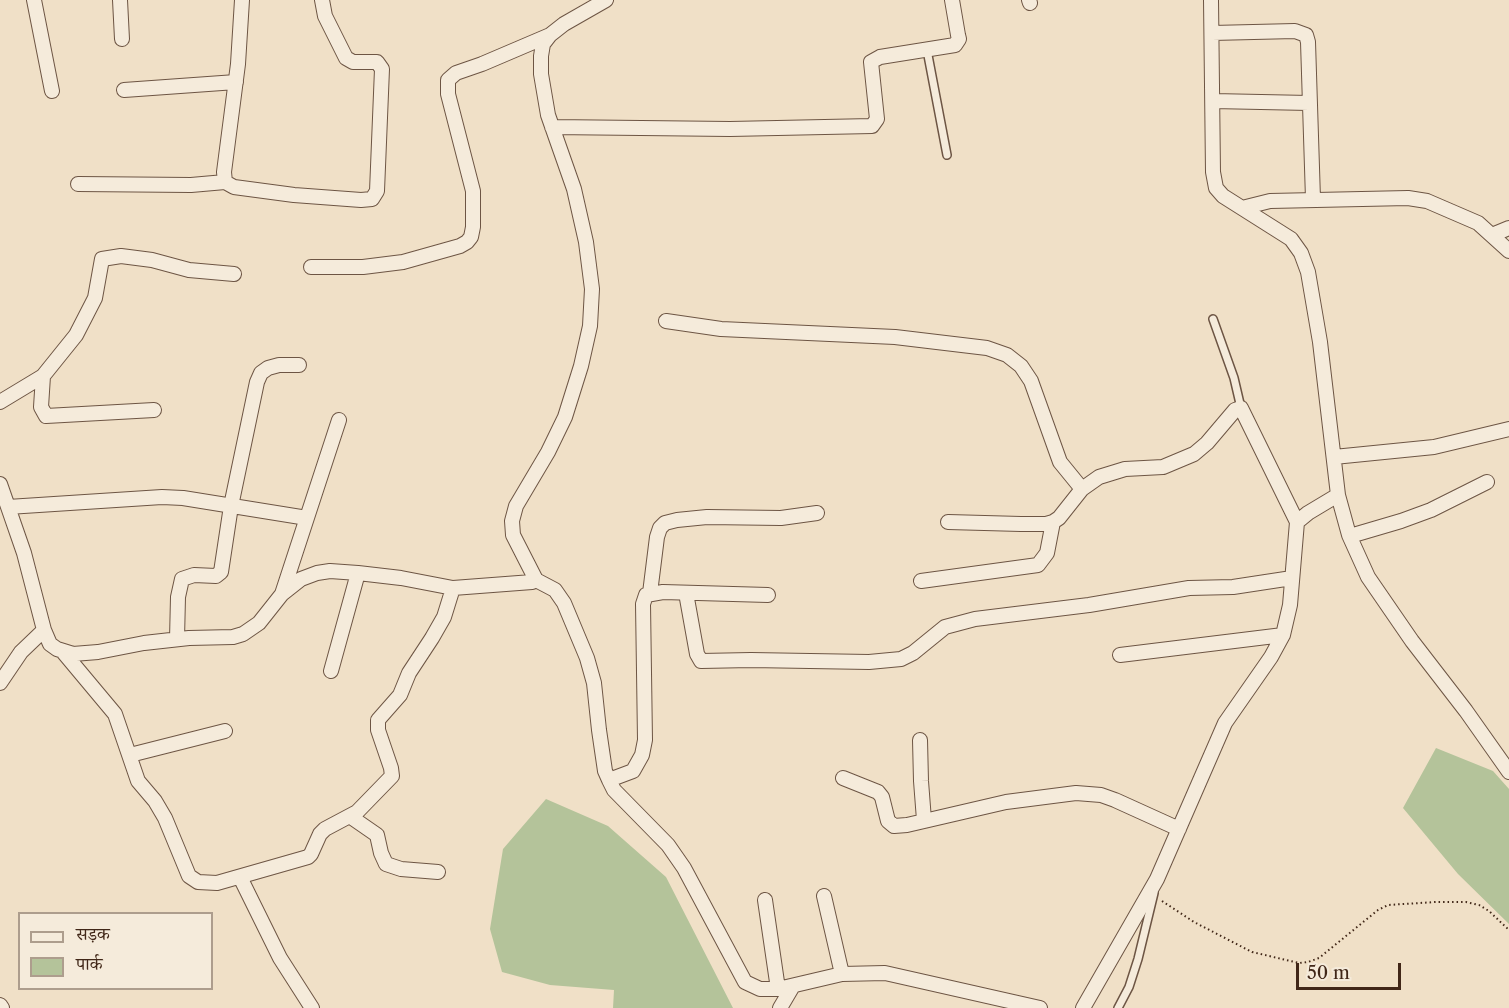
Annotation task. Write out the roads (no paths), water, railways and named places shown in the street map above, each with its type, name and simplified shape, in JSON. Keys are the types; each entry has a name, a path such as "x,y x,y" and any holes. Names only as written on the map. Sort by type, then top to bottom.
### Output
{"street":[{"path":"34,0 52,91"},
{"path":"120,0 122,39"},
{"path":"225,182 224,172 236,82 242,0"},
{"path":"78,184 191,185 225,182 234,187 334,199 372,199 376,194 382,69 377,62 353,62 346,58 325,16 322,0"},
{"path":"312,267 363,267 403,262 467,242 471,237 473,226 473,191 447,94 448,80 456,73 550,34 606,0"},
{"path":"552,127 730,129 872,126 877,119 871,62 880,57 949,47 957,43 958,34 952,0"},
{"path":"1211,0 1213,172 1216,188 1224,196 1291,238 1301,253 1308,272 1320,342 1338,495 1350,536 1368,577 1412,641 1509,772"},
{"path":"1212,33 1301,32 1306,35 1313,199"},
{"path":"550,34 543,44 541,74 548,115 574,189 586,242 592,289 590,326 581,366 565,417 548,452 516,506 512,521 513,535 536,580 555,590 564,603 587,658 594,683 605,771 614,790 673,853 705,904 745,982 760,989 777,990 843,974 885,972 1040,1008"},
{"path":"124,90 236,82"},
{"path":"1213,101 1309,103"},
{"path":"1242,208 1270,201 1313,199 1408,198 1427,201 1478,223 1509,251"},
{"path":"1492,235 1509,228"},
{"path":"0,402 43,376 76,335 95,298 100,262 104,258 121,256 152,260 189,270 234,274"},
{"path":"666,321 722,328 895,337 987,348 1007,355 1021,366 1030,381 1060,462 1082,489"},
{"path":"177,639 180,585 186,577 219,574 231,506 257,382 261,373 279,365 299,365"},
{"path":"43,376 41,407 46,416 154,410"},
{"path":"948,522 1021,524 1053,522 1059,518 1082,489 1099,477 1116,471 1163,467 1187,458 1207,443 1235,410 1241,408 1297,522 1290,605 1282,636 1271,657 1225,723 1157,879 1083,1008"},
{"path":"282,594 339,420"},
{"path":"1334,457 1434,447 1509,429"},
{"path":"1350,536 1401,522 1487,482"},
{"path":"0,484 24,553 44,630 50,644 64,652 83,655 144,643 233,637 243,634 259,624 282,594 301,579 330,571 401,578 453,588 536,580"},
{"path":"1297,522 1338,495"},
{"path":"8,507 162,497 307,518"},
{"path":"650,593 657,537 660,528 665,523 707,517 781,518 817,513"},
{"path":"921,581 1038,565 1047,553 1053,522"},
{"path":"332,672 358,573"},
{"path":"686,593 697,654 701,661 869,662 901,659 913,653 945,627 975,619 1190,588 1233,587 1292,578"},
{"path":"64,652 115,714 138,781 155,801 165,818 189,876 198,882 208,884 308,857 325,829 351,817 392,776 392,768 378,730 378,720 400,694 409,673 444,617 453,588"},
{"path":"609,780 633,771 642,755 646,728 643,598 650,593 768,595"},
{"path":"0,683 21,652 44,630"},
{"path":"1120,655 1282,636"},
{"path":"130,755 225,731"},
{"path":"920,740 924,820"},
{"path":"843,778 878,792 882,797 891,825 907,825 1006,801 1088,794 1115,800 1179,829"},
{"path":"351,817 377,835 386,864 401,869 438,872"},
{"path":"240,877 280,958 312,1008"},
{"path":"824,896 843,974"},
{"path":"765,900 777,990"},
{"path":"780,1008 793,986"}],"lane":[{"path":"927,50 947,155"},
{"path":"1213,319 1234,378 1241,408"},
{"path":"1118,1008 1129,987 1138,958 1157,879"}]}
